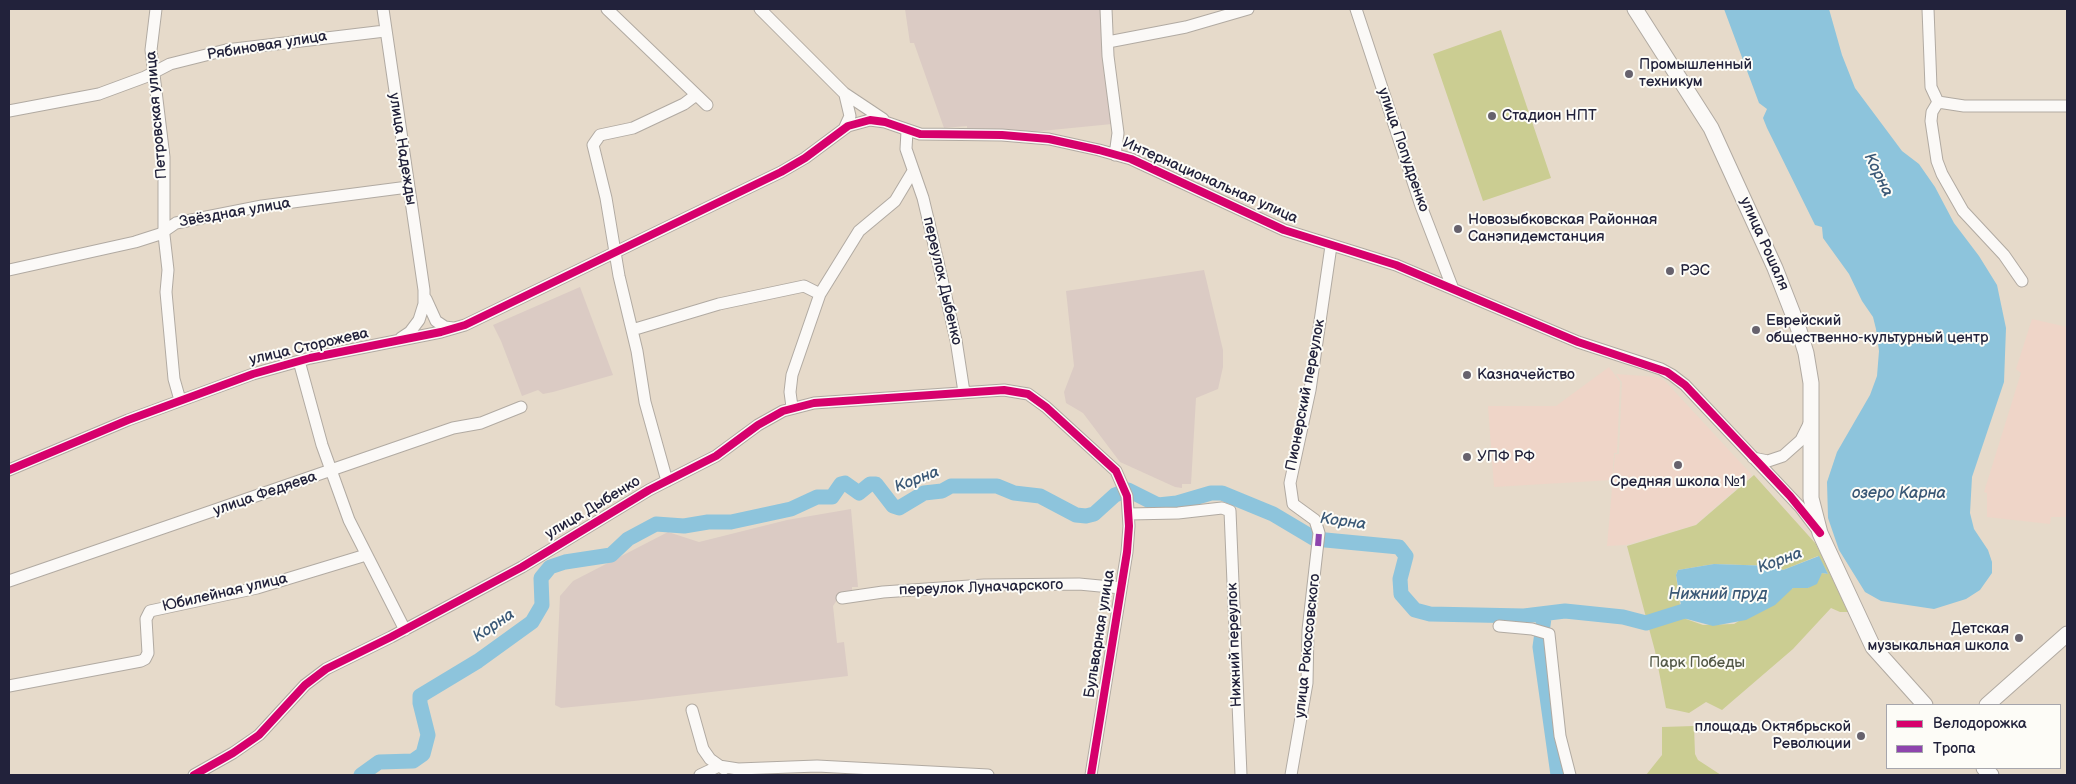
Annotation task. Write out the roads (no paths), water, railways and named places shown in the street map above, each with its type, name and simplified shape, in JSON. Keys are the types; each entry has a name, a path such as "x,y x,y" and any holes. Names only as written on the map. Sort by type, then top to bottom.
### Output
{"main road":[{"name":"улица Рошаля","path":"1635,9 1711,128 1775,268 1806,353 1810,383 1811,498 1822,538 1873,647 1924,704"},
{"path":"1988,704 2067,634"}],"street":[{"name":"Петровская улица","path":"156,9 151,40 164,157 164,231 168,270 166,292 175,386 180,400"},
{"name":"улица Надежды","path":"383,9 424,290 424,304 419,320 410,332 393,342"},
{"path":"607,9 707,105"},
{"name":"Интернациональная улица","path":"760,9 844,93 896,126"},
{"path":"1106,9 1118,133 1115,155"},
{"path":"1108,42 1186,27 1248,9"},
{"name":"улица Попудренко","path":"1356,9 1437,250 1453,289"},
{"path":"1928,9 1931,88 1938,102"},
{"name":"Рябиновая улица","path":"9,111 99,94 154,73 170,64 234,48 385,31"},
{"path":"844,93 849,104 850,116 844,128"},
{"path":"666,481 644,402 605,192 593,150 595,139 603,134 633,128 684,104 696,94"},
{"path":"1938,102 1964,106 2067,106"},
{"path":"1938,102 1932,112 1931,121 1942,174 1964,211 2004,254 2022,281"},
{"name":"Интернациональная улица","path":"860,121 880,121 908,131 928,135 1030,137 1075,144 1115,155 1161,172 1284,230 1380,260 1578,342 1672,374 1800,506 1822,538"},
{"name":"улица Сторожева","path":"9,470 180,400 253,374 299,361 456,328 795,165 844,128 860,121"},
{"name":"переулок Дыбенко","path":"908,131 906,149 923,198 960,356 964,392"},
{"path":"792,407 790,392 792,375 820,294 859,231 895,201 913,171"},
{"name":"Звёздная улица","path":"9,270 135,242 164,231 176,223 249,208 408,187"},
{"name":"Пионерский переулок","path":"1318,541 1315,520 1293,504 1290,483 1310,390 1332,246"},
{"path":"1416,274 1428,273 1434,269 1438,263 1437,250"},
{"path":"632,330 719,304 798,287 808,286 820,294"},
{"name":"улица Надежды","path":"424,290 433,318 445,327 456,328"},
{"path":"299,361 331,471 356,538 405,630"},
{"name":"улица Дыбенко","path":"194,775 233,753 259,734 316,676 522,567 666,481 716,456 758,425 792,407 814,403 964,392 1016,391 1034,398 1046,407 1116,471 1122,482"},
{"name":"улица Федяева","path":"9,581 453,428 481,423 521,408"},
{"path":"1753,458 1768,461 1790,451 1801,440 1811,418"},
{"name":"Бульварная улица","path":"1091,775 1129,539 1127,496 1122,482"},
{"name":"Нижний переулок","path":"1129,514 1178,513 1222,508 1230,511 1241,775"},
{"name":"улица Рокоссовского","path":"1291,775 1307,683 1308,630 1318,541"},
{"name":"Юбилейная улица","path":"9,686 145,659 148,653 147,615 154,609 251,590 366,555"},
{"name":"переулок Луначарского","path":"842,598 883,592 984,585 1079,584 1121,588"},
{"path":"1499,626 1541,631 1550,636 1560,736 1570,775"},
{"path":"692,710 703,749 720,766 734,775"},
{"path":"700,775 720,766 738,769 832,766 988,775"},
{"path":"755,775 767,767"}],"water":[{"name":"озеро Карна","path":"1724,9 1829,9 1842,55 1855,88 1902,151 1919,164 1935,187 1954,223 1979,256 1997,285 2006,328 2004,382 1972,477 1970,513 1974,529 1988,550 1992,562 1992,573 1980,590 1966,599 1934,609 1881,601 1865,592 1839,550 1828,518 1827,482 1837,452 1870,395 1877,376 1879,351 1876,329 1873,317 1862,301 1849,274 1823,238 1822,227 1815,225 1767,128 1763,118 1767,109 1759,103"},
{"name":"Нижний пруд","path":"1819,556 1828,574 1822,573 1817,584 1808,588 1793,588 1775,605 1746,620 1713,626 1683,618 1676,575 1678,570 1714,564 1773,566 1783,570"}],"waterway":[{"name":"Корна","path":"361,775 379,762 413,761 423,754 428,735 420,696 478,661 532,622 542,605 541,578 550,567 565,562 611,555 628,539 656,524 684,526 708,522 731,522 791,509 817,497 832,497 841,484 845,483 859,493 870,484 876,484 893,506 899,508 924,493 942,491 951,486 997,486 1014,493 1040,496 1076,515 1086,516 1094,514 1115,495 1128,490 1158,505 1177,503 1211,493 1222,493 1273,514 1315,539 1399,547 1406,556 1400,579 1401,594 1415,610 1430,614 1524,616 1565,611 1623,617 1646,623 1700,606"},
{"path":"1544,618 1540,647 1558,775"}],"place":[{"name":"Промышленный техникум","path":"1629,74"},
{"name":"Стадион НПТ","path":"1492,116"},
{"name":"Новозыбковская Районная Санэпидемстанция","path":"1458,229"},
{"name":"РЭС","path":"1670,271"},
{"name":"Еврейский общественно-культурный центр","path":"1756,330"},
{"name":"Казначейство","path":"1467,375"},
{"name":"УПФ РФ","path":"1467,457"},
{"name":"Средняя школа №1","path":"1678,465"},
{"name":"Детская музыкальная школа","path":"2019,638"},
{"name":"площадь Октябрьской Революции","path":"1861,736"}],"park label":[{"name":"Парк Победы","path":"1697,663"}]}
